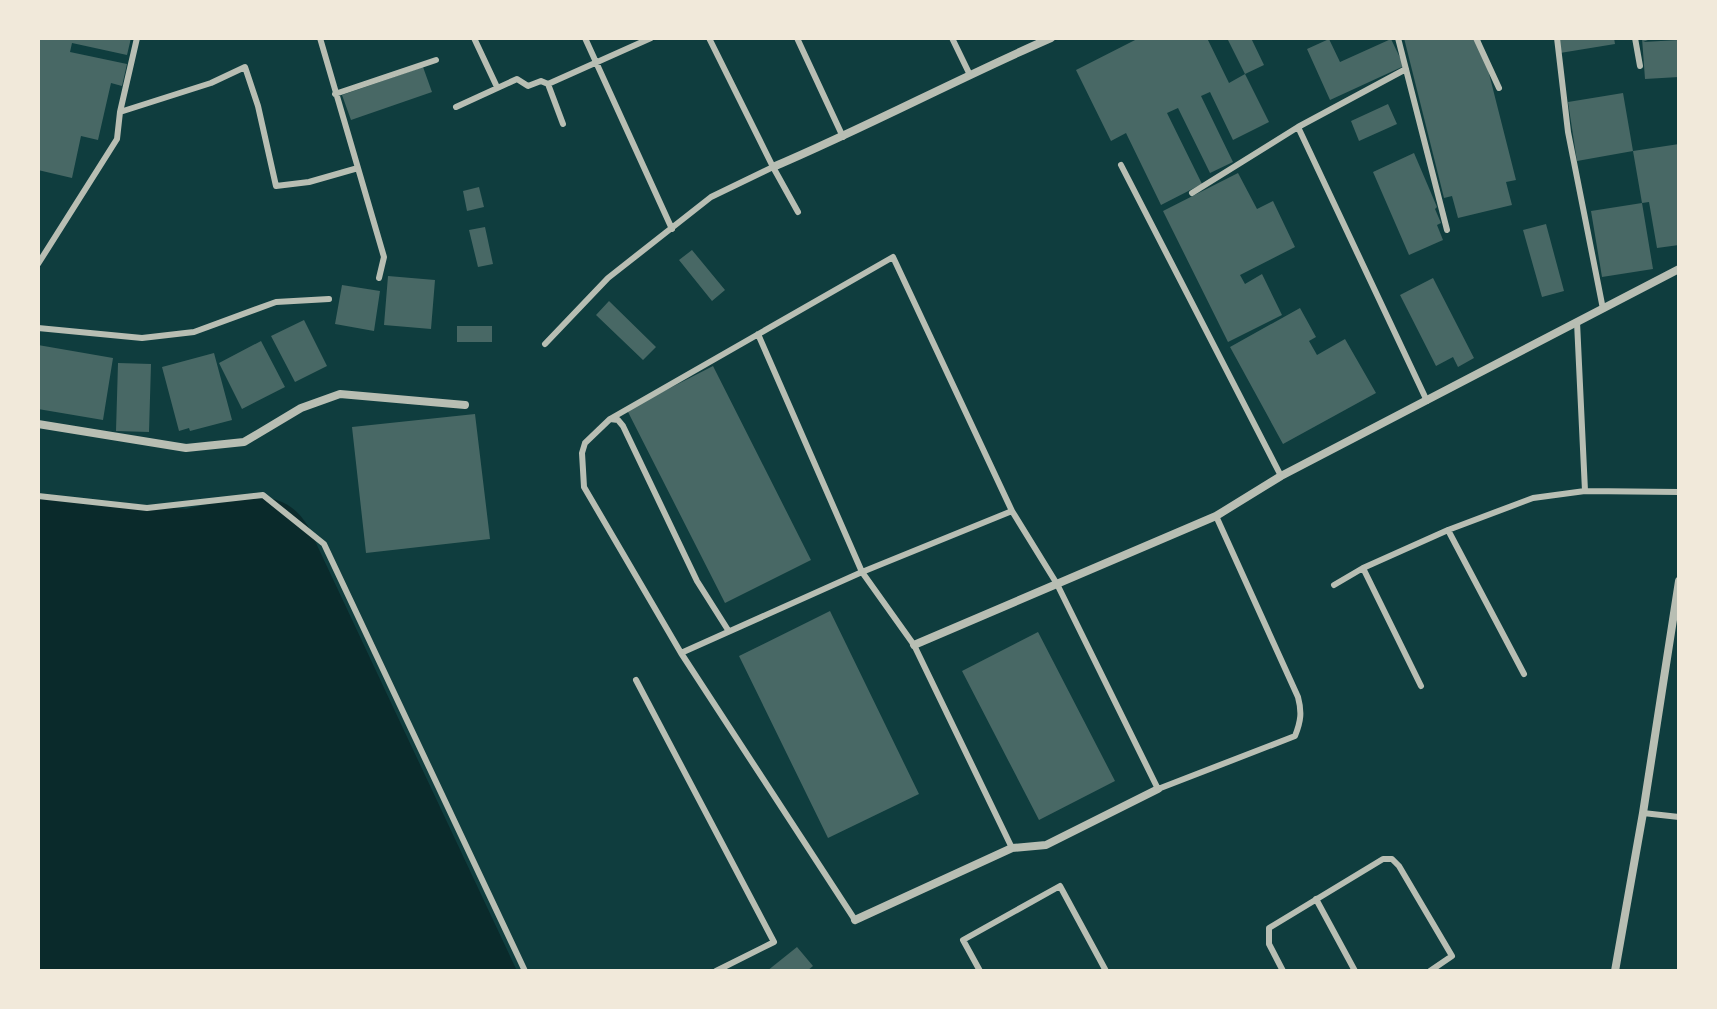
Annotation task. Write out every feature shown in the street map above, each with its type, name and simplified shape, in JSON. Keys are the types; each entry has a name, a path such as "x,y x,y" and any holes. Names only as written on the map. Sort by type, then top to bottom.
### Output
{"street":[{"path":"773,167 843,137 969,73 1051,38"},
{"path":"914,645 1216,516 1281,476 1679,269"},
{"path":"38,424 186,448 244,442 301,408 340,394 465,405"},
{"path":"1615,971 1679,588"},
{"path":"855,920 1012,848 1046,845 1158,789"}],"lane":[{"path":"38,264 117,139 137,38"},
{"path":"320,38 384,257 379,278"},
{"path":"474,38 497,87"},
{"path":"585,38 672,229"},
{"path":"548,84 651,38"},
{"path":"709,38 798,212"},
{"path":"797,38 843,137"},
{"path":"952,38 969,73"},
{"path":"1398,38 1447,230"},
{"path":"1476,38 1499,88"},
{"path":"1557,38 1568,132 1603,309"},
{"path":"1635,38 1640,66"},
{"path":"335,94 436,60"},
{"path":"120,112 211,83 245,67 258,106 276,186 309,182 358,168"},
{"path":"1192,193 1298,127 1406,69"},
{"path":"456,107 517,79 528,86 541,81 548,84 563,124"},
{"path":"1298,127 1427,401"},
{"path":"1121,165 1281,476"},
{"path":"545,344 608,278 711,197 773,167"},
{"path":"855,920 681,653 584,487 582,453 585,443 610,419 893,257 1012,511 1057,584 1158,789 1295,736 1301,721 1298,697 1216,516"},
{"path":"38,328 142,338 194,332 276,302 329,299"},
{"path":"1577,322 1585,491"},
{"path":"758,334 862,572 914,645 1012,848"},
{"path":"610,419 618,420 623,426 697,581 728,630"},
{"path":"1334,585 1363,568 1448,530 1533,498 1585,491 1679,492"},
{"path":"38,496 147,508 263,495 324,544 525,971"},
{"path":"681,653 862,572 1012,511"},
{"path":"1448,530 1524,674"},
{"path":"1363,568 1421,686"},
{"path":"636,680 774,942 716,971"},
{"path":"1643,813 1679,817"},
{"path":"1283,971 1269,944 1269,928 1383,859 1392,859 1399,866 1452,956 1430,971"},
{"path":"980,971 963,940 1060,886 1106,971"},
{"path":"1316,899 1355,971"}],"water":[{"path":"259,496 288,505 308,526 517,971 38,971 38,499 65,497 186,509 237,497"}],"building":[{"path":"38,38 131,38 127,55 72,43 70,52 127,64 122,86 111,83 98,140 81,136 72,178 38,170"},
{"path":"1139,38 1207,38 1229,83 1245,74 1269,122 1233,140 1210,92 1201,96 1233,162 1210,173 1178,108 1167,113 1202,184 1161,205 1126,133 1111,141 1076,70"},
{"path":"1227,38 1251,38 1264,65 1245,74"},
{"path":"1404,38 1480,38 1516,180 1506,182 1512,205 1458,218 1452,196 1444,198"},
{"path":"1557,38 1614,38 1615,44 1560,53"},
{"path":"1642,38 1653,38 1643,42 1679,40 1679,77 1645,79"},
{"path":"1329,39 1340,62 1391,39 1404,66 1330,100 1307,49"},
{"path":"423,67 432,92 351,120 342,95"},
{"path":"1623,93 1633,151 1577,161 1568,102"},
{"path":"1388,104 1397,124 1359,141 1351,121"},
{"path":"1679,144 1679,245 1657,248 1649,202 1642,203 1633,151"},
{"path":"1414,153 1437,207 1435,209 1441,223 1437,225 1443,240 1409,255 1373,172"},
{"path":"1238,173 1257,209 1273,201 1295,247 1240,275 1245,284 1262,274 1282,315 1228,342 1163,211"},
{"path":"479,187 484,207 467,211 463,191"},
{"path":"1642,203 1653,269 1602,277 1591,211"},
{"path":"1546,224 1564,291 1542,297 1523,230"},
{"path":"485,227 493,264 478,267 469,230"},
{"path":"692,250 725,290 712,301 679,260"},
{"path":"388,276 435,280 431,329 384,325"},
{"path":"1433,278 1474,358 1458,367 1453,357 1436,366 1400,295"},
{"path":"342,285 380,291 374,331 335,324"},
{"path":"609,301 656,347 643,360 596,315"},
{"path":"1300,308 1316,337 1309,341 1317,355 1345,339 1376,393 1283,444 1230,347"},
{"path":"304,320 327,366 295,382 271,336"},
{"path":"457,326 492,326 492,342 457,342"},
{"path":"261,341 285,387 242,409 219,363"},
{"path":"38,345 113,358 103,420 38,409"},
{"path":"214,353 232,420 179,431 162,367"},
{"path":"118,363 151,364 149,432 116,431"},
{"path":"713,366 811,560 725,603 627,410"},
{"path":"475,414 490,539 366,553 352,427"},
{"path":"830,611 919,794 828,838 739,656"},
{"path":"1038,632 1115,781 1039,820 962,671"},
{"path":"797,947 813,966 807,971 767,971"}]}
